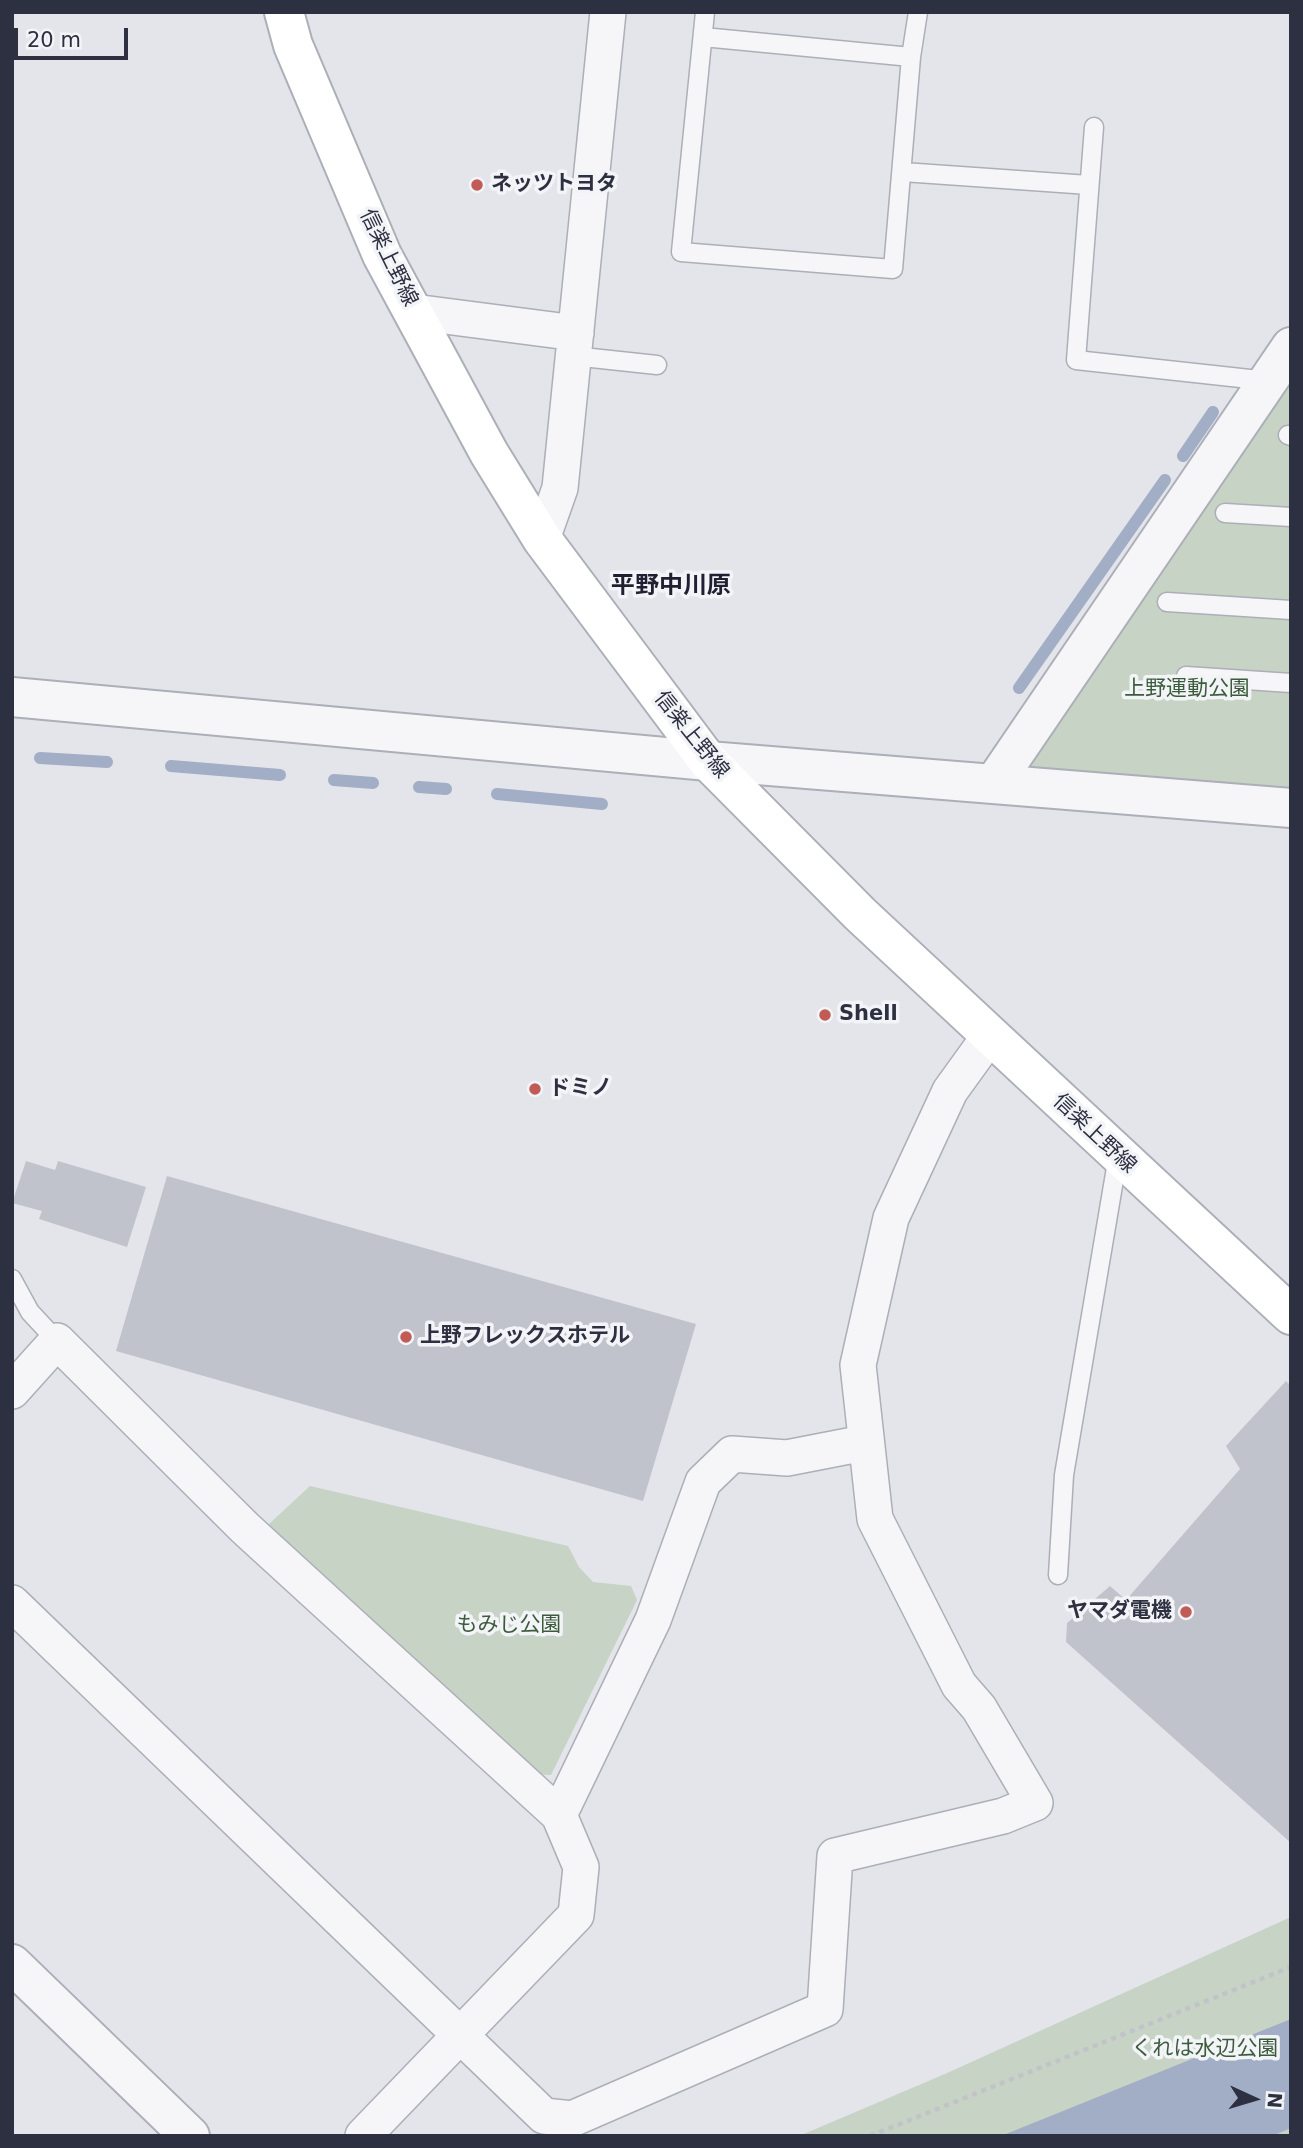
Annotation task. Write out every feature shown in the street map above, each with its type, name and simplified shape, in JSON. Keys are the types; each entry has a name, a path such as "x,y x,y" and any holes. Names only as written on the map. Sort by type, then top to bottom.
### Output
{"main road":[{"name":"信楽上野線","path":"284,12 293,45 383,255 489,453 542,539 708,761 860,914 989,1037 1291,1315"}],"street":[{"path":"542,539 560,488 608,12"},
{"path":"414,312 575,345"},
{"path":"995,782 1291,347"},
{"path":"12,697 708,761 995,782 1291,808"},
{"path":"12,1603 544,2116 572,2119 825,2010 835,1856 1003,1816 1035,1803 979,1707 959,1685 875,1519 864,1443 858,1365 891,1218 950,1091 989,1037"},
{"path":"12,1391 57,1341 245,1528 559,1815 581,1867 576,1915 363,2136"},
{"path":"559,1815 653,1620 703,1482 732,1454 787,1458 864,1443"},
{"path":"12,1964 190,2136"}],"lane":[{"path":"705,12 681,252 893,269 911,57 918,12"},
{"path":"703,37 911,57"},
{"path":"1094,127 1076,360 1268,381"},
{"path":"903,172 1089,186"},
{"path":"575,345 657,365"},
{"path":"1225,513 1291,517"},
{"path":"1167,602 1291,610"},
{"path":"1186,676 1291,684"},
{"path":"1058,1575 1064,1475 1118,1156"},
{"path":"12,1279 17,1304 57,1341"}],"path":[{"path":"870,2136 1291,1967"}],"green space":[{"name":"上野運動公園","path":"1291,354 1291,803 1001,779"},
{"name":"もみじ公園","path":"310,1486 568,1546 579,1567 593,1582 631,1586 637,1600 551,1775 531,1774 268,1525"},
{"name":"くれは水辺公園","path":"1291,1917 1291,2136 799,2136 945,2074"}],"water":[{"path":"1291,2019 1291,2128 1272,2136 1001,2136"}],"building":[{"path":"26,1161 55,1170 58,1161 146,1187 127,1247 39,1219 42,1211 12,1203"},
{"name":"上野フレックスホテル","path":"167,1176 696,1324 643,1501 116,1351"},
{"name":"ヤマダ電機","path":"1286,1381 1291,1386 1291,1843 1066,1642 1067,1623 1110,1586 1126,1600 1240,1469 1226,1446"}],"waterway":[{"path":"1183,456 1213,412"},
{"path":"1019,688 1165,480"},
{"path":"40,758 107,762"},
{"path":"171,766 280,775"},
{"path":"334,780 373,783"},
{"path":"419,787 446,789"},
{"path":"497,794 602,804"}],"place":[{"name":"ネッツトヨタ","path":"477,185"},
{"name":"Shell","path":"825,1015"},
{"name":"ドミノ","path":"535,1089"},
{"name":"上野フレックスホテル","path":"406,1337"},
{"name":"ヤマダ電機","path":"1186,1612"}],"district":[{"name":"平野中川原","path":"671,587"}]}
